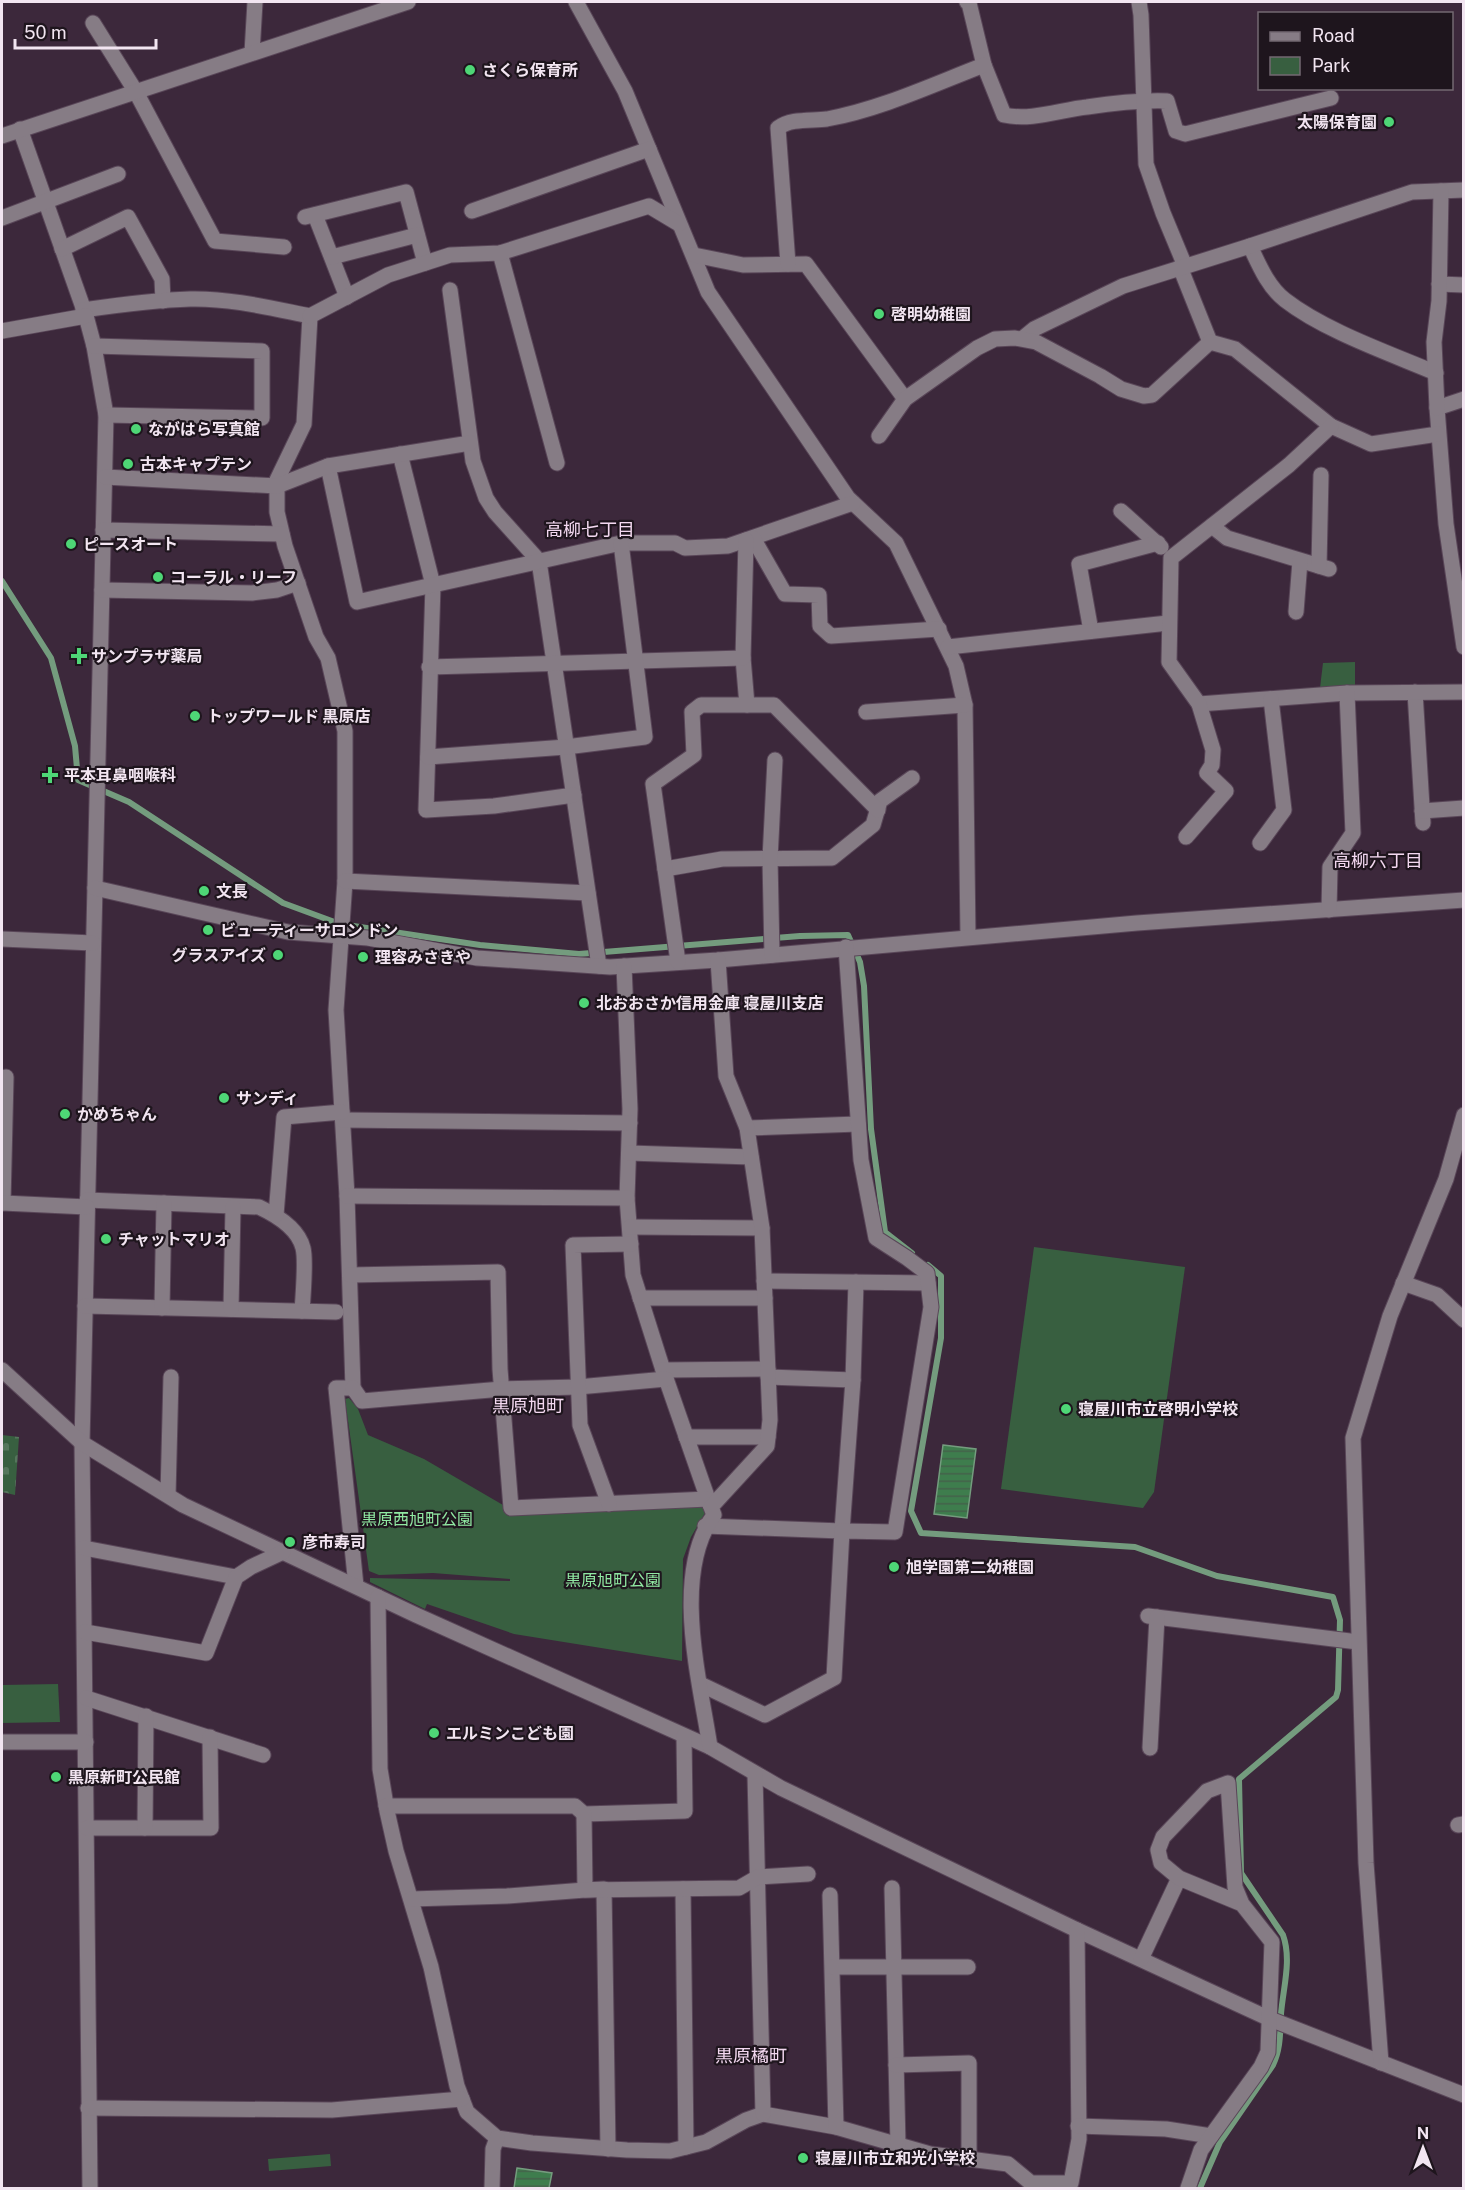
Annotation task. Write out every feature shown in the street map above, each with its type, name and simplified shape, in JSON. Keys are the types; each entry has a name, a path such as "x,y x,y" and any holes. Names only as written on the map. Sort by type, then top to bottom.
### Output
{"street":[{"path":"252,53 255,2"},
{"path":"2,136 408,2"},
{"path":"576,2 625,91 708,291 853,503 896,543 956,666 965,705 968,937"},
{"path":"967,2 984,65 1004,115 1010,117 1018,118 1143,100 1167,101 1176,131 1185,134 1331,98"},
{"path":"1139,2 1146,164 1210,342"},
{"path":"93,23 136,92 215,241 284,247"},
{"path":"788,264 778,128 784,123 827,118 891,102 984,65"},
{"path":"20,129 94,346 106,415 82,1443 90,2188"},
{"path":"472,211 649,149"},
{"path":"2,218 118,174"},
{"path":"1023,338 1034,329 1123,286 1412,192 1464,190"},
{"path":"1441,191 1439,284 1434,342 1438,434 1446,524 1462,638"},
{"path":"347,297 332,257 310,216 406,192 425,263"},
{"path":"2,331 135,302 190,299 242,303 310,316 388,275 450,255 500,253 649,206 679,224"},
{"path":"62,249 128,217 162,279 163,301"},
{"path":"332,257 417,235"},
{"path":"1250,246 1264,276 1284,299 1335,329 1436,373"},
{"path":"500,253 557,463"},
{"path":"694,255 742,265 806,264 905,399"},
{"path":"1439,284 1464,285"},
{"path":"450,290 472,461 486,498 495,512 539,561 598,957"},
{"path":"310,316 304,424 277,480 277,512 316,637 328,657 345,731 345,881 336,1010 347,1196 353,1388 362,1401 502,1389 578,1387 665,1375 768,1373 853,1380"},
{"path":"879,436 905,399 976,348 995,339 1023,338 1050,349 1121,389 1144,396 1152,395 1210,342"},
{"path":"1210,342 1235,349 1331,426 1371,444 1438,434"},
{"path":"94,346 262,351 262,418 106,415"},
{"path":"1437,408 1464,399"},
{"path":"1171,558 1289,465 1331,426"},
{"path":"105,477 277,486 328,466 470,443"},
{"path":"400,454 433,585 426,810 494,806 574,795"},
{"path":"328,466 357,602 621,543 675,543 685,548 728,546 853,503"},
{"path":"1212,526 1227,538 1324,568 1321,475"},
{"path":"1121,511 1158,543 1171,558 1169,662 1199,704 1213,750 1212,765 1207,773 1226,791 1186,837"},
{"path":"104,530 282,534"},
{"path":"749,539 785,594 819,596 820,627 831,636 939,629"},
{"path":"747,705 743,658 749,539"},
{"path":"428,757 566,747 645,737 621,543"},
{"path":"1091,631 1079,564 1158,543"},
{"path":"1296,612 1300,561"},
{"path":"102,590 252,593 277,590 298,583"},
{"path":"948,648 1168,623"},
{"path":"429,667 743,658"},
{"path":"1415,692 1422,817 1464,808"},
{"path":"1199,704 1347,693 1464,692"},
{"path":"1329,910 1330,867 1353,833 1347,693"},
{"path":"1260,843 1284,810 1271,699"},
{"path":"676,951 653,784 694,755 692,712 701,705 774,705 878,810"},
{"path":"866,712 965,705"},
{"path":"772,951 770,859 775,760"},
{"path":"665,869 722,859 832,858 873,825 880,801 912,778"},
{"path":"345,881 588,892"},
{"path":"95,888 288,932 342,928 477,958 598,957 624,966 676,951 718,960 772,951 852,947 1464,900"},
{"path":"2,939 93,943"},
{"path":"705,1527 895,1532 931,1307 927,1273 876,1238 861,1160 858,1124 852,947"},
{"path":"350,1275 498,1272 502,1389 511,1508 709,1503 766,1446 770,1420 762,1228 747,1128 726,1077 718,960"},
{"path":"624,966 630,1123 627,1198 633,1275 714,1515 705,1527 692,1573 693,1642 710,1747"},
{"path":"6,1077 2,1203 164,1203 259,1208 276,1215 292,1229 303,1249 302,1311"},
{"path":"1381,2063 1347,1641 1353,1438 1390,1316 1446,1179 1464,1115"},
{"path":"276,1215 284,1117 342,1116 630,1123"},
{"path":"747,1128 858,1124"},
{"path":"629,1153 751,1157"},
{"path":"347,1196 627,1198"},
{"path":"162,1308 164,1203"},
{"path":"231,1309 233,1207"},
{"path":"630,1227 762,1228"},
{"path":"609,1504 580,1425 573,1245 631,1244"},
{"path":"764,1281 928,1283"},
{"path":"700,1684 765,1715 834,1678 853,1380 856,1282"},
{"path":"1403,1283 1437,1295 1464,1320"},
{"path":"640,1298 765,1298"},
{"path":"85,1306 336,1311"},
{"path":"2,1370 82,1443 183,1505 378,1597 710,1747 781,1788 1077,1930 1278,2022 1464,2095"},
{"path":"168,1496 171,1377"},
{"path":"353,1388 336,1388 356,1586"},
{"path":"686,1437 768,1437"},
{"path":"84,1548 236,1577"},
{"path":"85,1632 206,1653 236,1577 283,1552"},
{"path":"378,1597 380,1769 386,1806 396,1851 431,1967 457,2086 467,2112 497,2138 608,2149 670,2151 706,2142 746,2120 763,2114 836,2127 930,2154 1008,2164 1031,2183 1071,2183 1079,2139 1077,1930"},
{"path":"1150,1748 1153,1617 1347,1641"},
{"path":"86,1698 263,1755"},
{"path":"145,1828 146,1716"},
{"path":"386,1806 575,1806 584,1814 685,1811 684,1736"},
{"path":"87,1828 211,1828 210,1737"},
{"path":"2,1742 86,1742"},
{"path":"755,1774 763,2114"},
{"path":"1188,2188 1201,2150 1261,2067 1278,2022 1272,1942 1242,1904 1235,1887 1228,1782 1207,1791 1163,1837 1158,1850 1161,1863 1179,1878 1242,1904"},
{"path":"584,1814 585,1890"},
{"path":"411,1899 507,1896 604,1889 739,1888 758,1877 808,1874"},
{"path":"1141,1959 1179,1878"},
{"path":"892,1888 898,2145"},
{"path":"604,1889 608,2149"},
{"path":"682,1889 686,2147"},
{"path":"830,1895 836,2127"},
{"path":"833,1967 968,1967"},
{"path":"896,2066 969,2063 969,2159"},
{"path":"88,2108 332,2110 462,2099"},
{"path":"1078,2126 1157,2129 1211,2136"},
{"path":"492,2188 494,2148 497,2138"}],"green space":[{"path":"1355,662 1355,685 1320,688 1323,663"},
{"path":"1034,1247 1185,1267 1154,1492 1143,1508 1001,1489"},
{"name":"黒原旭町公園","path":"349,1398 358,1409 368,1435 424,1459 503,1505 508,1516 704,1506 705,1513 691,1537 683,1559 682,1661 514,1634 427,1604 425,1609 370,1582 370,1578 510,1581 510,1579 433,1573 379,1575 369,1571 345,1399"},
{"path":"2,1435 19,1437 15,1495 2,1492"},
{"path":"58,1684 60,1722 2,1723 2,1685"},
{"path":"330,2154 331,2166 269,2171 268,2159"}],"shaded area":[{"path":"943,1445 976,1449 967,1518 934,1514"},
{"path":"517,2168 552,2173 549,2188 514,2188"}],"waterway":[{"path":"2,581 51,658 75,746 78,780 129,802 283,903 340,924 480,945 579,954 800,936 848,935 860,962 864,986 871,1129 885,1232 912,1253"},
{"path":"928,1265 941,1276 941,1338 911,1511 921,1533 1135,1547 1217,1576 1333,1597 1340,1620 1336,1697 1239,1779 1241,1873 1283,1935 1286,1945 1286,1974 1280,2040 1273,2065 1220,2142 1200,2188"}],"place":[{"name":"さくら保育所","path":"470,70"},
{"name":"太陽保育園","path":"1389,122"},
{"name":"啓明幼稚園","path":"879,314"},
{"name":"ながはら写真館","path":"136,429"},
{"name":"古本キャプテン","path":"128,464"},
{"name":"ピースオート","path":"71,544"},
{"name":"コーラル・リーフ","path":"158,577"},
{"name":"サンプラザ薬局","path":"79,656"},
{"name":"トップワールド 黒原店","path":"195,716"},
{"name":"平本耳鼻咽喉科","path":"50,775"},
{"name":"文長","path":"204,891"},
{"name":"ビューティーサロン ドン","path":"208,930"},
{"name":"グラスアイズ","path":"278,955"},
{"name":"理容みさきや","path":"363,957"},
{"name":"北おおさか信用金庫 寝屋川支店","path":"584,1003"},
{"name":"サンディ","path":"224,1098"},
{"name":"かめちゃん","path":"65,1114"},
{"name":"チャットマリオ","path":"106,1239"},
{"name":"寝屋川市立啓明小学校","path":"1066,1409"},
{"name":"彦市寿司","path":"290,1542"},
{"name":"旭学園第二幼稚園","path":"894,1567"},
{"name":"エルミンこども園","path":"434,1733"},
{"name":"黒原新町公民館","path":"56,1777"},
{"name":"寝屋川市立和光小学校","path":"803,2158"}],"district":[{"name":"高柳七丁目","path":"590,530"},
{"name":"高柳六丁目","path":"1378,861"},
{"name":"黒原旭町","path":"528,1406"},
{"name":"黒原橘町","path":"751,2056"}],"park label":[{"name":"黒原西旭町公園","path":"417,1519"}]}
